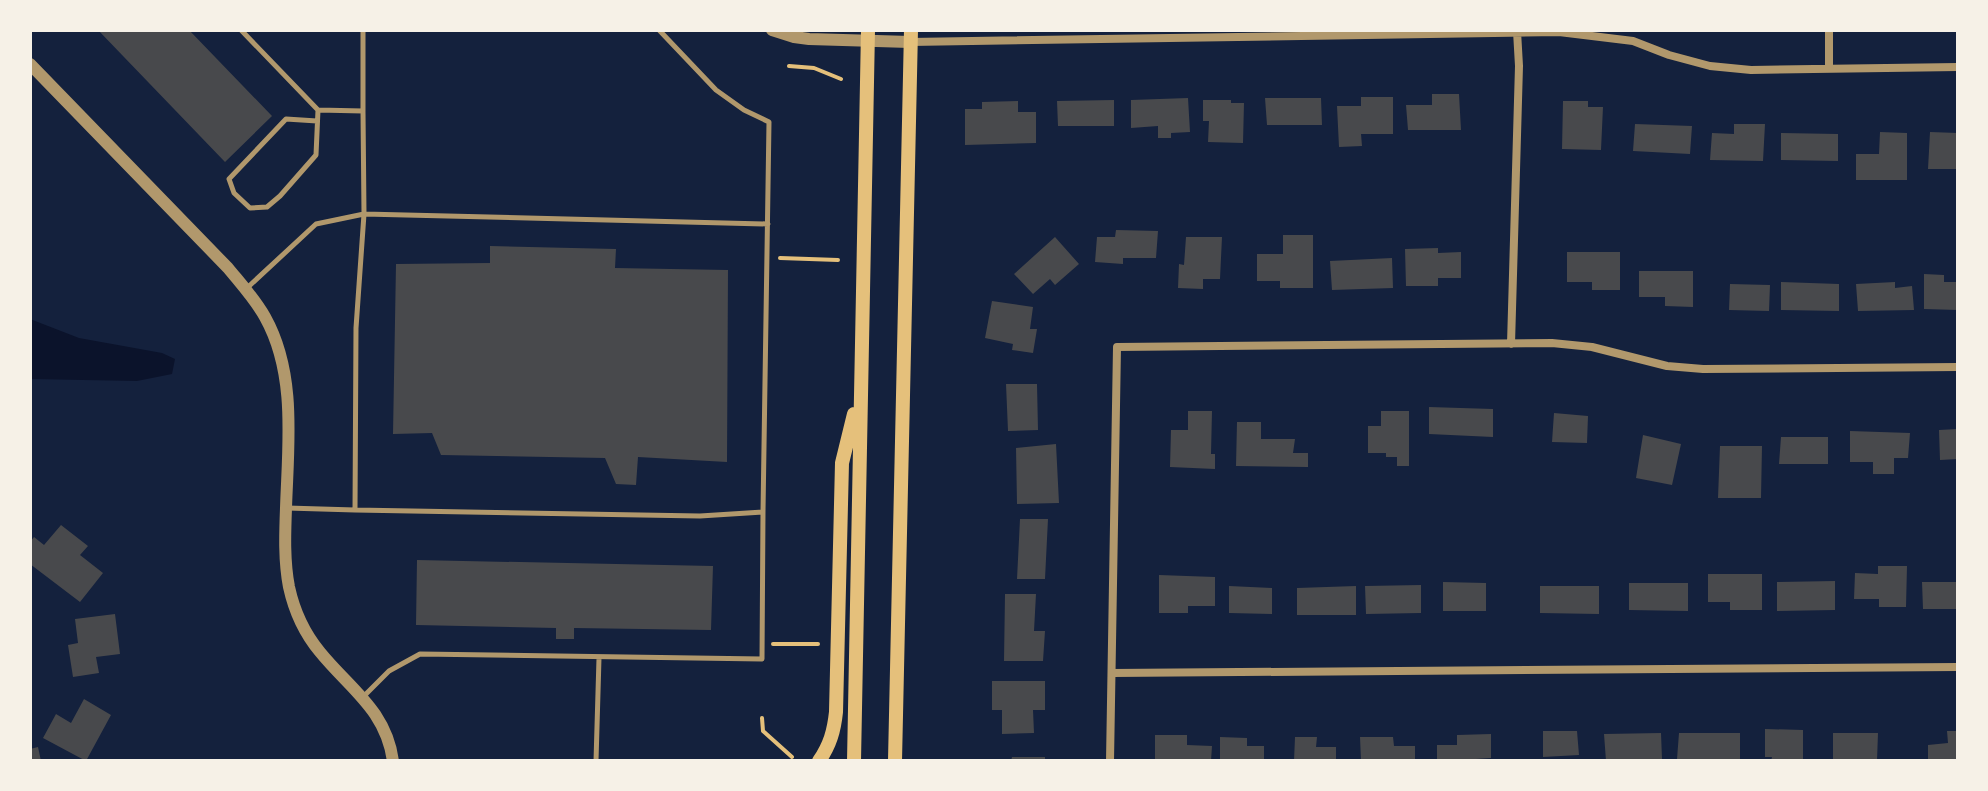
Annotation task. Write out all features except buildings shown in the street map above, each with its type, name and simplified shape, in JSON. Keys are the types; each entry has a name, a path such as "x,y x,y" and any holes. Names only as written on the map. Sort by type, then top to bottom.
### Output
{"main road":[{"path":"854,761 868,36"},
{"path":"895,761 911,36"},
{"path":"819,761 834,732 842,463 861,387"}],"street":[{"path":"772,30 794,37 1559,32 1633,41 1710,66 1751,70 1958,67"},
{"path":"1829,30 1829,68"},
{"path":"1511,344 1519,66 1517,32"},
{"path":"30,64 228,268 266,317 276,339 287,388 286,562 289,587 297,614 318,650 363,697 385,730 393,761"},
{"path":"1110,761 1117,347 1552,343 1592,347 1667,366 1703,369 1958,367"},
{"path":"1112,673 1958,667"}],"lane":[{"path":"241,30 318,110 363,111"},
{"path":"355,510 356,328 364,214 363,30"},
{"path":"363,697 389,671 420,654 762,659 769,122 744,110 716,90 659,30"},
{"path":"317,121 286,119 229,179 234,193 250,208 267,207 280,196 316,155 318,110"},
{"path":"246,289 316,224 364,214 768,224"},
{"path":"286,508 700,516 763,512"},
{"path":"596,761 599,658"}],"path":[{"path":"789,66 814,68 841,79"},
{"path":"768,258 838,260"},
{"path":"762,644 818,644"},
{"path":"762,718 763,731 792,757"}],"water":[{"path":"30,319 79,338 162,353 175,359 172,374 137,381 30,379"}]}
